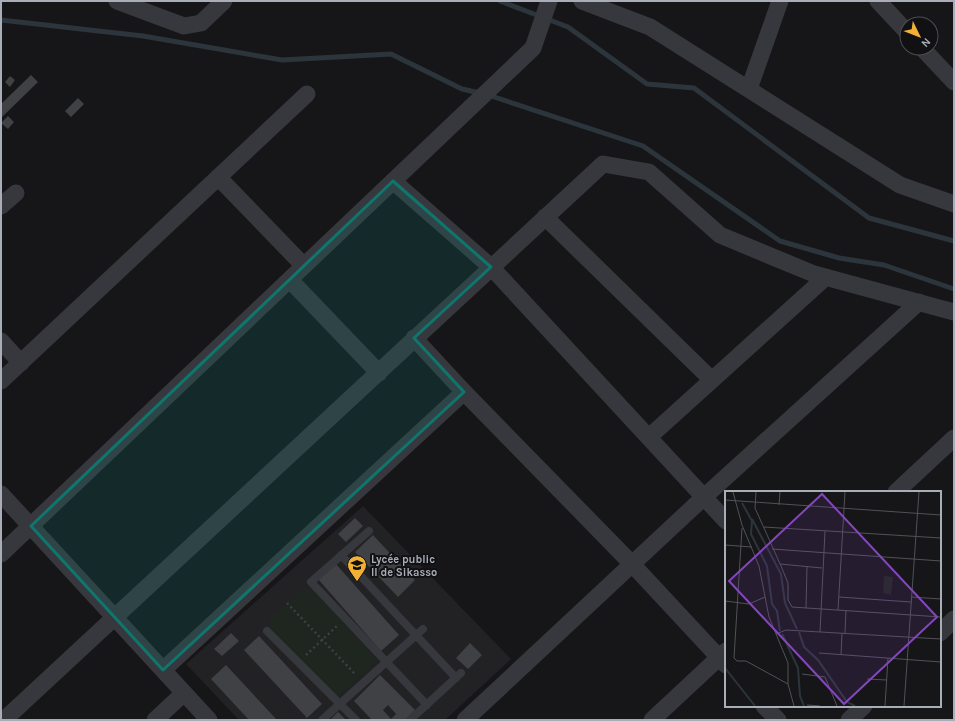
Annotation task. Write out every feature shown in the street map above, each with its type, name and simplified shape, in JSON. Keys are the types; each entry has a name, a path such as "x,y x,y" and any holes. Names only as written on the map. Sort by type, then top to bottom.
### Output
{"street":[{"path":"117,1 184,26 200,23 224,1"},
{"path":"582,1 650,27 900,185 954,204"},
{"path":"749,89 780,1"},
{"path":"878,1 899,23"},
{"path":"1,554 533,48 548,4"},
{"path":"930,56 954,82"},
{"path":"1,381 307,94"},
{"path":"4,720 603,164 650,172 720,235 814,274 954,312"},
{"path":"218,178 304,266"},
{"path":"393,182 491,267 725,520"},
{"path":"1,206 16,193"},
{"path":"545,217 712,380"},
{"path":"649,437 826,277"},
{"path":"290,280 379,373"},
{"path":"465,720 704,497 919,302"},
{"path":"414,338 464,392 724,658 652,720"},
{"path":"1,341 21,363"},
{"path":"163,670 464,392"},
{"path":"897,491 954,438"},
{"path":"1,494 209,720"},
{"path":"941,632 954,619"},
{"path":"155,720 184,693"},
{"path":"765,707 778,720"},
{"path":"850,720 863,707"}],"lane":[{"path":"369,531 311,582 426,705"},
{"path":"341,555 416,635 459,676 410,720"},
{"path":"322,720 423,629"},
{"path":"267,631 356,720"}],"path":[{"path":"288,603 363,683"},
{"path":"298,662 345,618"}],"highlighted area":[{"path":"393,181 491,267 414,338 464,392 163,670 31,526"}],"shaded area":[{"name":"Lycée public II de Sikasso","path":"363,506 511,659 445,720 239,720 186,664"},
{"path":"303,589 312,589 378,660 337,697 269,628 270,618"}],"building":[{"path":"31,75 38,82 1,118 1,104"},
{"path":"10,76 15,80 10,87 5,82"},
{"path":"78,98 84,104 71,117 65,111"},
{"path":"8,116 14,122 8,129 1,123"},
{"path":"355,518 363,526 346,542 338,534"},
{"path":"373,535 415,580 398,597 355,552"},
{"path":"335,563 399,635 381,651 318,579"},
{"path":"231,633 239,641 222,656 214,649"},
{"path":"259,636 322,704 307,718 244,650"},
{"path":"470,643 482,655 468,669 456,658"},
{"path":"226,665 277,720 249,720 211,679"},
{"path":"380,675 415,710 405,720 372,720 354,701","holes":["388,705 396,714 391,719 383,710"]},
{"path":"338,712 346,720 330,720"}],"waterway":[{"path":"500,1 568,27 647,84 694,88 869,218 954,241"},
{"path":"1,20 143,36 282,60 391,54 462,89 480,93"},
{"path":"488,95 643,146 780,241 839,258 884,265 954,289"}],"place":[{"name":"Lycée public II de Sikasso","path":"357,582"}]}
